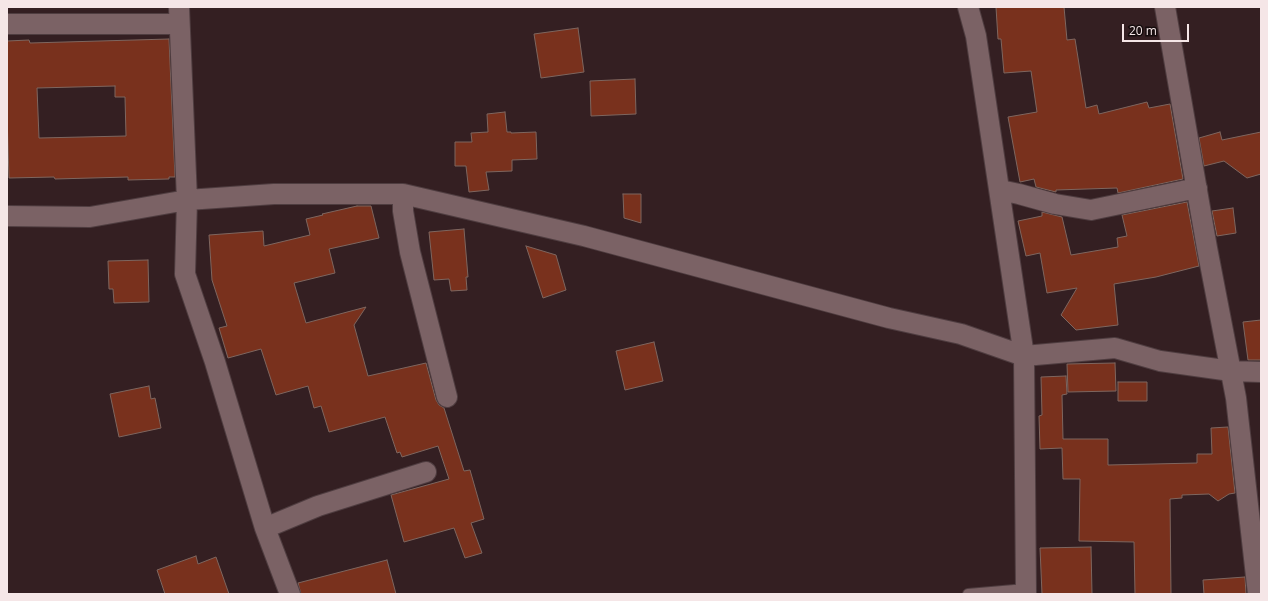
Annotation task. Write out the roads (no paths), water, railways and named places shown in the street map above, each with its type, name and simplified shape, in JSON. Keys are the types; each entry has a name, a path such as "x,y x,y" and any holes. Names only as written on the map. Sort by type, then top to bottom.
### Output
{"street":[{"path":"968,7 976,36 1024,356 1026,592"},
{"path":"1165,7 1236,398 1258,594"},
{"path":"17,18 179,15 188,200 185,274 215,362 264,528 290,594"},
{"path":"1000,190 1055,204 1091,210 1197,188"},
{"path":"7,216 90,217 188,200 274,194 403,194 584,236 882,316 961,334 1024,356 1115,348 1160,361 1231,371 1261,372"},
{"path":"403,194 403,211 410,252 447,396"},
{"path":"264,528 318,506 426,472"}],"lane":[{"path":"968,594 1026,592"}]}
